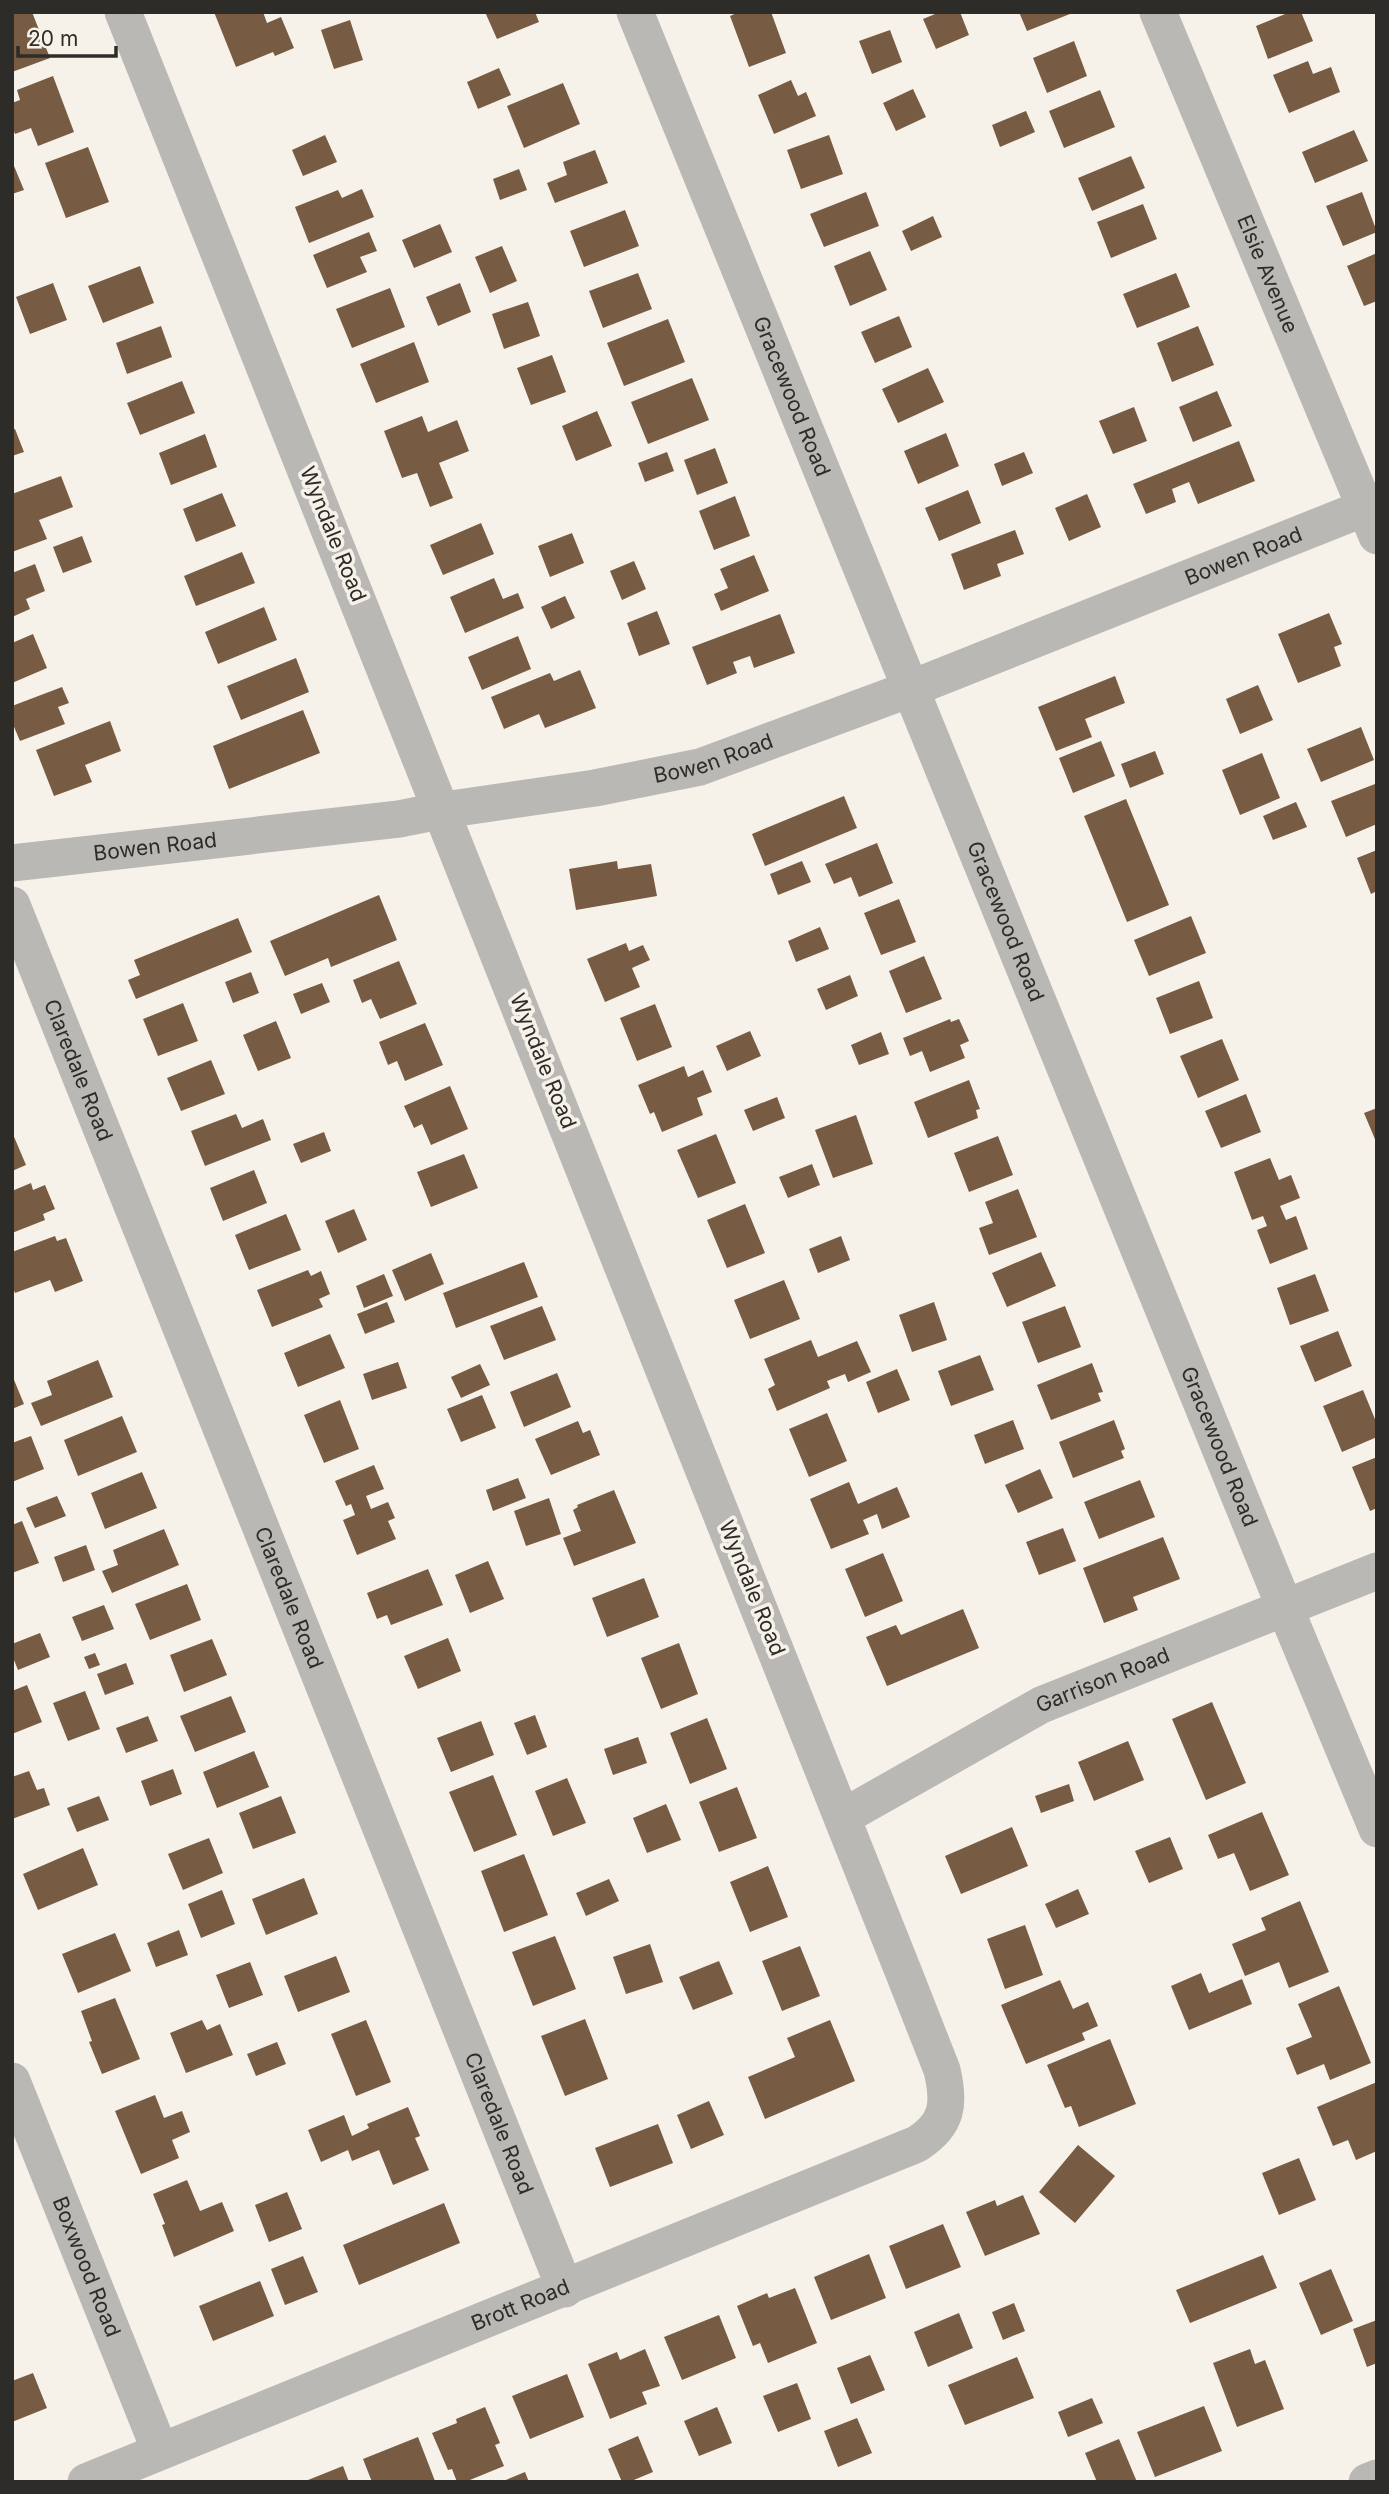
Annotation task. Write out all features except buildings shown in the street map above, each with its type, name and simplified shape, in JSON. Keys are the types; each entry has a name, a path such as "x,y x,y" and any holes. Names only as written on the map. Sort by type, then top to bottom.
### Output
{"street":[{"name":"Wyndale Road","path":"123,12 443,810 942,2070 948,2092 945,2114"},
{"name":"Gracewood Road","path":"635,12 1377,1829"},
{"name":"Elsie Avenue","path":"1158,12 1373,515"},
{"name":"Bowen Road","path":"12,863 399,819 595,788 700,766 910,690 1373,515"},
{"name":"Claredale Road","path":"12,905 565,2289"},
{"name":"Garrison Road","path":"843,1817 1041,1705 1377,1571"},
{"name":"Boxwood Road","path":"12,2081 160,2451"},
{"name":"Brott Road","path":"86,2482 916,2144 930,2136 945,2114"},
{"path":"1367,2482 1377,2478"}]}
